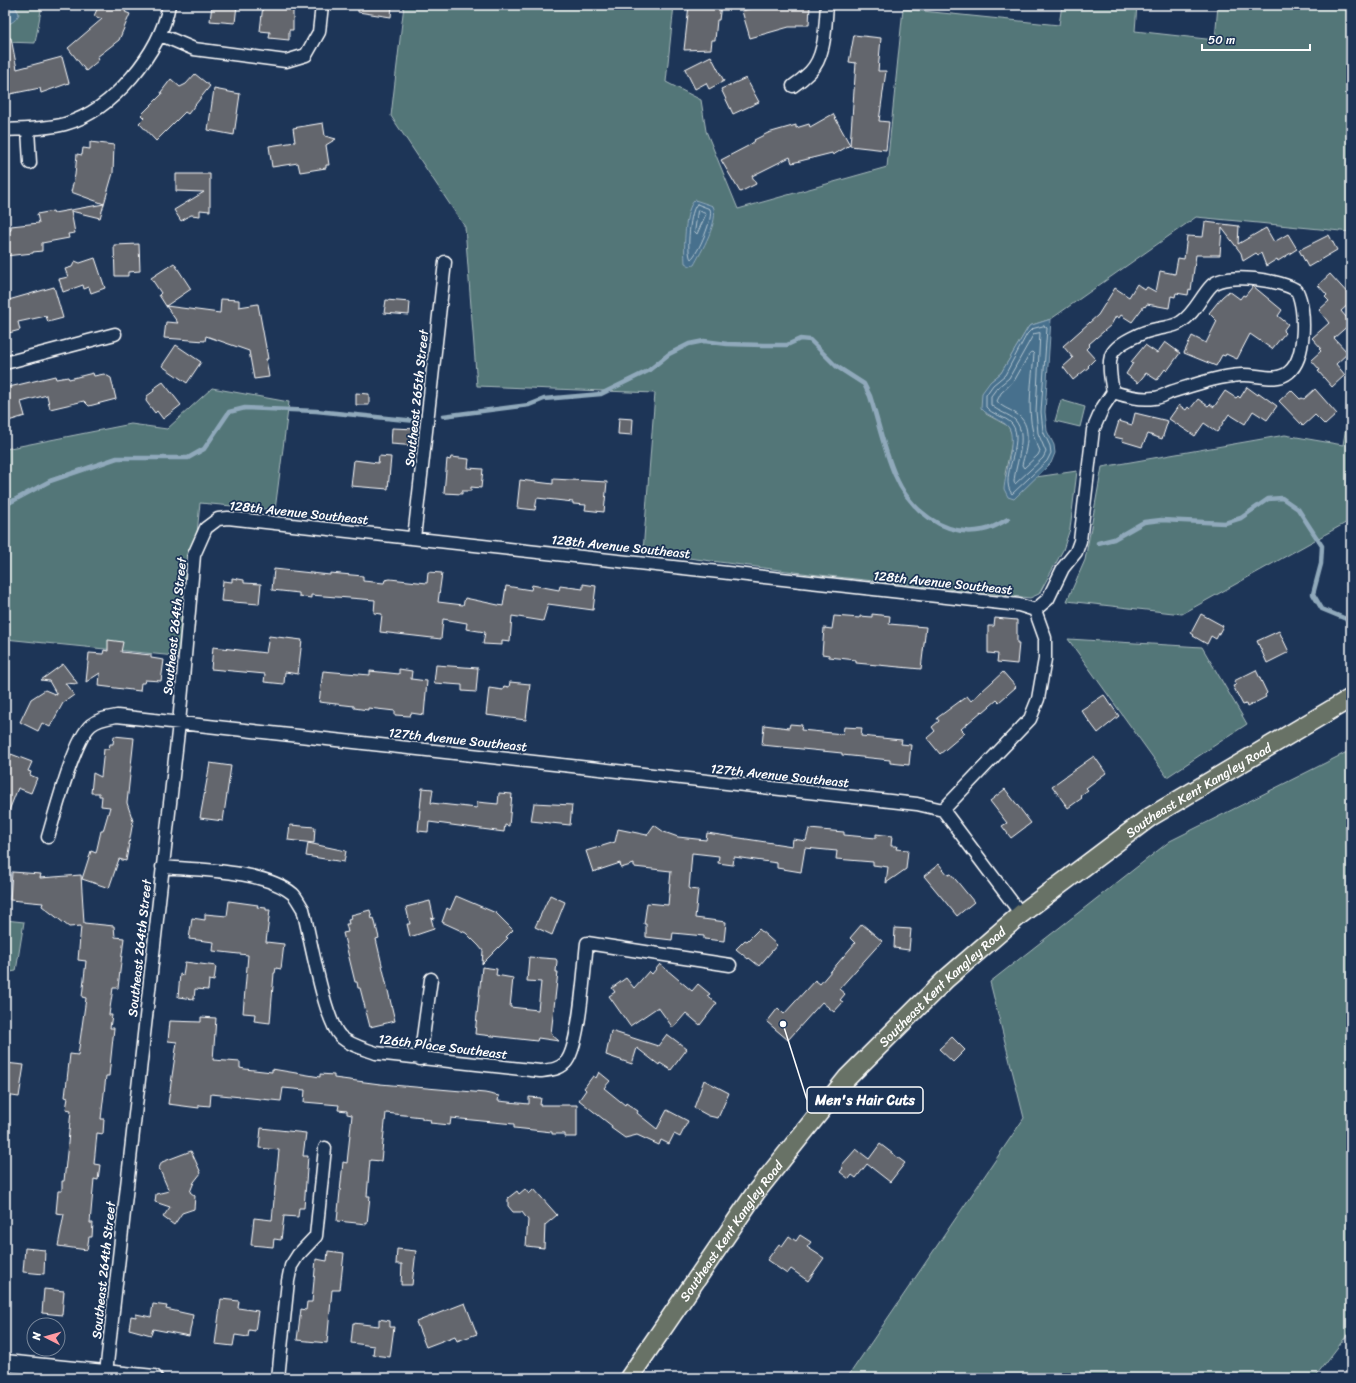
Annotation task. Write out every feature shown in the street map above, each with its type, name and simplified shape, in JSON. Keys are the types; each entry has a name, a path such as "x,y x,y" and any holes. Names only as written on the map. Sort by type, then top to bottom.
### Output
{"main road":[{"name":"Southeast Kent Kangley Road","path":"629,1378 756,1192 847,1078 946,979 1021,914 1150,817 1351,698"}],"street":[{"path":"5,130 28,129 66,124 87,114 109,100 132,78 161,35 169,5"},
{"path":"161,35 194,49 286,62 306,55 319,32 322,5"},
{"path":"793,86 811,71 818,60 823,44 827,5"},
{"path":"28,129 30,163"},
{"name":"Southeast 265th Street","path":"414,538 445,262"},
{"path":"1021,914 943,810 1030,719 1038,699 1045,659 1045,638 1036,610 1048,599 1063,568 1076,552 1080,541 1094,430 1103,407 1113,392 1110,372 1111,355 1119,345 1156,329 1172,326 1181,322 1192,311 1213,284 1221,279 1240,279 1283,283 1297,291 1303,309 1299,356 1296,364 1283,375 1274,378 1243,374 1156,398 1132,398 1113,392"},
{"path":"5,363 115,334"},
{"name":"128th Avenue Southeast","path":"206,528 218,519 228,518 1011,604 1036,610"},
{"name":"Southeast 264th Street","path":"106,1373 178,723 194,555 206,528"},
{"name":"127th Avenue Southeast","path":"48,837 76,752 90,726 102,719 117,716 917,804 943,810"},
{"name":"126th Place Southeast","path":"162,867 253,876 276,884 293,894 303,909 330,1020 340,1036 357,1047 376,1054 420,1060 540,1071 555,1070 566,1062 576,1038 587,943 730,965"},
{"path":"420,1060 431,979"},
{"path":"278,1378 288,1281 291,1266 298,1254 316,1236 325,1148"},
{"path":"5,1363 154,1378"}],"green space":[{"path":"13,5 42,5 35,43 5,42 5,24 9,24 17,8"},
{"path":"404,5 674,5 666,82 701,100 706,131 738,209 887,167 903,9 1059,25 1062,5 1137,5 1135,31 1215,40 1218,5 1351,5 1351,232 1196,217 1051,319 1029,326 1001,373 990,382 986,414 1008,426 1013,437 1005,474 1014,499 1036,477 1077,471 1070,529 1063,550 1039,594 1030,598 810,574 643,552 655,393 477,386 465,227 391,116"},
{"path":"212,388 289,402 275,510 200,503 185,657 5,639 5,449 131,424 167,429"},
{"path":"1061,400 1085,407 1080,427 1055,421"},
{"path":"1350,403 1351,520 1182,614 1067,601 1085,560 1102,467 1285,435 1343,445"},
{"path":"1068,639 1202,647 1247,724 1167,777"},
{"path":"1351,750 1351,1330 1314,1378 847,1378 1024,1118 990,982 1170,841"},
{"path":"5,920 24,922 16,971 5,973"}],"water":[{"path":"5,5 14,6 19,14 14,21 5,24"},
{"path":"695,200 713,206 714,219 709,236 701,252 694,265 690,266 685,263 686,229 691,205"},
{"path":"1051,319 1045,412 1047,431 1054,445 1055,453 1051,463 1014,499 1008,497 1004,489 1011,448 1011,433 1007,425 981,408 982,393 990,382 1001,373 1029,326"}],"building":[{"path":"99,5 128,5 125,12 130,14 119,40 97,57 99,60 86,71 68,48 102,19 94,16"},
{"path":"212,5 237,5 235,23 210,21"},
{"path":"263,5 293,5 293,30 289,30 289,40 269,38 270,32 260,31"},
{"path":"358,5 392,5 391,17 358,12"},
{"path":"689,5 721,5 719,20 717,20 715,40 712,40 711,49 684,50"},
{"path":"763,5 810,5 809,25 796,25 796,27 789,27 750,38 742,11"},
{"path":"854,35 881,38 878,71 886,71 879,121 889,122 886,150 850,146 856,63 849,62"},
{"path":"5,38 11,38 17,69 62,57 69,83 41,93 40,88 5,95"},
{"path":"711,56 724,81 709,89 706,83 695,89 685,69"},
{"path":"195,74 210,86 188,114 185,112 156,141 139,123 144,118 141,115 162,94 161,92 171,79 180,87 186,84"},
{"path":"746,78 759,102 733,114 721,89"},
{"path":"214,89 240,94 234,135 208,130"},
{"path":"833,114 850,145 833,155 832,153 792,163 790,157 752,176 756,184 740,192 721,160 748,146 755,141 754,140 768,133 796,125 796,128 809,124 810,127"},
{"path":"323,123 325,136 336,139 326,145 329,165 326,165 326,168 300,172 298,163 272,167 269,146 295,142 293,128"},
{"path":"90,142 114,145 113,173 104,204 71,192 75,175 77,154 82,155 83,148 90,149"},
{"path":"176,174 210,174 210,211 200,210 200,216 191,215 181,221 174,210 204,192 176,191"},
{"path":"104,204 100,218 71,211 75,233 68,234 69,238 42,243 42,251 5,256 5,235 6,231 11,230 11,226 39,223 37,214 53,211 54,213"},
{"path":"1205,222 1239,226 1238,244 1266,228 1274,242 1288,234 1297,249 1278,261 1277,259 1266,266 1261,253 1258,255 1256,253 1243,261 1241,253 1222,228 1220,255 1196,255 1191,290 1189,289 1188,295 1176,293 1175,297 1171,296 1169,308 1147,304 1132,322 1121,315 1119,318 1116,316 1111,325 1089,344 1090,345 1086,349 1095,359 1088,366 1089,367 1073,380 1063,367 1073,358 1063,346 1098,315 1115,288 1129,297 1137,284 1145,290 1147,287 1156,292 1160,271 1175,274 1178,258 1184,259 1187,236 1203,237"},
{"path":"1329,235 1337,250 1308,267 1299,250"},
{"path":"139,244 140,271 128,272 128,276 115,276 114,245"},
{"path":"95,258 105,288 91,293 89,287 84,289 83,285 63,292 59,279 68,277 65,269 72,267 75,261 80,263"},
{"path":"174,263 191,289 166,306 159,295 161,293 151,278"},
{"path":"1330,274 1351,297 1351,302 1341,311 1351,323 1334,338 1348,353 1336,364 1345,375 1332,387 1318,371 1320,370 1311,360 1321,351 1319,349 1321,348 1312,338 1329,323 1319,310 1329,301 1325,297 1327,295 1318,285"},
{"path":"1253,286 1282,310 1278,316 1288,324 1283,331 1285,333 1272,349 1250,334 1237,359 1226,354 1225,356 1222,355 1216,366 1184,353 1192,336 1206,343 1217,321 1209,313 1222,297 1229,291 1240,299 1243,295 1245,296"},
{"path":"54,287 63,318 48,322 46,316 18,322 20,330 5,334 5,301"},
{"path":"221,299 239,300 239,307 258,304 268,359 266,359 269,377 254,379 249,351 206,336 205,341 164,338 166,322 178,323 166,306 220,313"},
{"path":"386,300 410,302 409,315 384,313"},
{"path":"1165,342 1180,353 1167,371 1165,369 1157,380 1146,373 1138,383 1126,374 1133,363 1131,362 1145,345 1157,353"},
{"path":"176,345 201,362 187,383 162,366"},
{"path":"93,373 94,376 104,374 111,378 116,399 89,406 84,401 50,409 47,395 21,402 25,416 5,422 5,388 55,376 56,379 68,377 69,379"},
{"path":"163,382 181,405 163,419 157,411 155,413 146,401 147,396 154,391 153,389"},
{"path":"1247,387 1258,395 1259,393 1277,406 1267,420 1253,411 1245,424 1229,414 1217,432 1204,423 1195,436 1169,419 1179,405 1186,410 1188,407 1190,409 1198,399 1208,406 1210,404 1214,407 1225,391 1236,398 1238,396 1240,398"},
{"path":"1315,389 1337,414 1325,425 1315,415 1303,426 1279,401 1291,390 1300,399 1304,399"},
{"path":"356,393 369,394 369,405 356,405"},
{"path":"1135,413 1168,421 1162,439 1148,434 1142,447 1114,437 1119,421 1132,425"},
{"path":"619,418 633,419 632,435 618,434"},
{"path":"392,428 418,429 417,446 391,444"},
{"path":"379,456 391,457 388,489 351,486 354,460 378,463"},
{"path":"451,457 469,459 468,468 483,469 481,488 471,487 471,491 462,491 462,494 444,493 447,459 450,460"},
{"path":"553,479 607,482 604,512 585,510 586,505 573,504 573,502 537,498 535,510 517,508 520,480 553,484"},
{"path":"274,569 330,575 330,573 363,576 363,581 384,583 385,580 390,579 427,583 428,572 442,573 438,602 463,605 465,598 503,606 506,586 531,590 532,585 559,590 560,586 583,589 583,584 596,586 593,610 548,604 543,621 512,616 510,642 502,641 502,645 483,644 485,632 466,629 467,623 443,619 441,639 380,632 382,614 374,613 375,600 311,595 311,598 299,596 299,593 272,590"},
{"path":"232,578 244,580 244,583 261,584 259,604 221,601 223,581 232,582"},
{"path":"872,614 890,616 889,624 926,627 921,669 856,663 856,660 829,657 829,655 822,654 824,628 832,629 834,616 860,618 860,616 872,617"},
{"path":"1201,614 1223,626 1216,639 1211,636 1207,644 1193,636 1194,635 1191,633"},
{"path":"995,618 1017,620 1017,643 1019,643 1017,664 997,662 998,654 988,653 988,626 994,626"},
{"path":"1279,631 1289,652 1267,663 1257,641"},
{"path":"269,636 302,640 298,674 285,672 284,684 264,682 265,674 211,669 213,647 266,653"},
{"path":"108,640 123,642 121,652 151,655 151,658 164,660 161,681 145,680 144,683 141,683 140,691 99,686 100,673 86,682 89,653 103,654 104,650 108,651"},
{"path":"63,664 78,684 65,683 74,695 63,703 50,727 42,723 38,731 20,722 31,699 45,690 57,695 49,681 41,680"},
{"path":"436,665 478,668 476,692 462,691 462,685 434,683"},
{"path":"399,669 412,671 411,679 427,681 424,715 411,713 410,716 395,715 395,711 368,708 368,710 354,708 354,706 319,702 323,671 370,675 370,671 399,674"},
{"path":"1256,670 1267,693 1265,695 1266,697 1247,707 1246,704 1243,705 1233,686 1236,685 1234,681"},
{"path":"1003,672 1016,687 999,702 997,700 961,729 965,733 940,754 927,738 935,731 932,727 939,721 937,718 967,696 971,701"},
{"path":"510,682 530,684 526,720 486,715 489,688 503,690 504,686 509,687"},
{"path":"1104,695 1119,716 1098,733 1081,710"},
{"path":"790,724 802,725 801,730 843,734 844,727 862,728 861,736 902,740 901,744 911,745 909,765 890,763 890,760 842,755 842,753 762,745 764,725 789,728"},
{"path":"114,736 134,738 127,803 133,821 126,861 119,859 109,888 82,879 91,851 96,853 101,831 103,831 110,807 101,806 102,796 99,796 99,793 91,793 93,773 101,777 104,749 109,749 110,744 113,744"},
{"path":"11,754 32,762 28,771 31,772 30,775 37,778 31,793 18,788 6,818 5,771"},
{"path":"1094,756 1106,773 1086,788 1088,790 1080,796 1082,798 1068,808 1052,786"},
{"path":"210,763 231,766 223,821 200,818"},
{"path":"422,788 433,789 431,803 477,808 477,802 498,804 499,793 512,794 509,826 505,825 504,832 429,822 428,832 418,831"},
{"path":"1005,789 1031,823 1011,838 1002,826 1007,823 990,801"},
{"path":"534,803 572,805 570,825 531,821"},
{"path":"290,825 315,827 314,843 288,840"},
{"path":"654,825 664,832 678,837 706,840 707,833 792,846 793,839 806,841 809,829 844,832 844,835 876,838 876,834 892,836 891,846 897,846 896,849 908,850 906,869 886,883 888,867 873,865 873,862 836,859 837,851 805,848 801,872 777,868 777,863 734,857 733,865 718,863 719,856 692,853 689,889 698,890 695,918 726,922 724,941 704,939 704,936 673,933 672,940 646,937 646,924 644,924 647,903 668,905 671,871 634,867 634,864 621,868 620,863 593,872 586,851 615,842 618,829 647,835"},
{"path":"308,843 346,851 344,862 306,856"},
{"path":"939,864 948,875 951,874 974,902 957,916 924,876"},
{"path":"12,872 41,874 40,878 81,875 84,923 114,926 115,937 124,938 118,988 113,988 109,1015 112,1015 110,1028 114,1028 109,1076 106,1076 101,1119 104,1119 103,1134 97,1133 94,1164 100,1165 98,1180 94,1179 90,1223 93,1223 92,1237 89,1237 87,1250 58,1246 64,1214 56,1213 58,1191 62,1191 62,1181 64,1181 71,1110 66,1109 68,1098 65,1097 70,1054 78,1055 86,998 82,997 86,961 78,960 81,926 69,927 42,906 43,903 10,900"},
{"path":"550,895 565,902 552,935 535,927"},
{"path":"456,896 496,913 513,930 506,937 508,938 482,964 483,951 479,946 466,933 442,922 447,908 450,910"},
{"path":"229,901 258,905 257,907 270,910 266,942 284,944 281,969 276,968 274,973 270,1023 254,1021 255,1014 243,1013 248,955 213,951 214,942 189,939 192,918 205,920 205,914 227,916"},
{"path":"430,901 434,919 431,918 434,929 410,937 407,924 410,924 406,907"},
{"path":"370,910 372,919 374,918 379,938 376,939 395,1021 370,1027 360,988 358,988 357,982 355,982 343,933 348,932 346,924 349,924 348,920 352,919 351,915"},
{"path":"862,924 882,941 839,989 845,994 840,1000 843,1002 834,1012 822,1002 788,1040 767,1022 778,1008 784,1014 815,980 820,984 855,943 850,938"},
{"path":"895,928 911,929 909,950 894,948"},
{"path":"759,929 777,945 759,966 736,949"},
{"path":"529,957 556,959 557,961 556,972 558,972 551,1034 559,1041 538,1038 537,1041 475,1034 482,967 497,969 496,975 513,978 510,1007 538,1010 541,982 527,981"},
{"path":"185,962 216,966 214,981 209,980 208,990 195,989 194,999 178,997 180,974 183,975"},
{"path":"660,964 692,991 698,984 710,994 707,996 717,1003 700,1025 686,1013 673,1028 658,1007 630,1026 609,996 615,992 612,988 626,978 634,988 649,971 652,974"},
{"path":"201,1017 216,1018 213,1060 240,1062 240,1068 245,1069 272,1072 272,1069 320,1077 320,1074 334,1075 334,1078 380,1084 485,1093 499,1096 498,1101 529,1104 529,1097 541,1098 540,1105 577,1105 577,1137 565,1137 565,1134 552,1134 552,1132 514,1128 514,1124 451,1118 450,1125 430,1123 431,1120 422,1119 422,1117 386,1113 381,1161 370,1160 367,1196 370,1196 367,1224 337,1221 343,1162 347,1163 352,1115 347,1114 347,1111 338,1110 339,1105 304,1102 305,1090 283,1088 281,1101 211,1094 210,1106 199,1105 199,1108 168,1104 177,1042 168,1041 170,1021 201,1022"},
{"path":"611,1031 658,1046 667,1034 687,1049 671,1070 660,1063 659,1065 637,1048 632,1064 606,1055"},
{"path":"952,1037 965,1050 953,1062 939,1049"},
{"path":"5,1063 24,1065 19,1097 5,1095"},
{"path":"599,1072 610,1081 604,1088 625,1105 626,1103 638,1111 637,1113 657,1129 667,1110 688,1121 680,1137 674,1134 669,1144 661,1140 659,1145 637,1135 625,1138 611,1128 612,1126 579,1100 586,1090 584,1088 593,1076 596,1078"},
{"path":"704,1080 729,1093 718,1118 709,1116 694,1108"},
{"path":"261,1128 306,1133 303,1156 308,1156 304,1208 299,1208 298,1217 284,1216 281,1240 274,1239 273,1247 251,1245 254,1218 272,1220 279,1150 259,1148"},
{"path":"880,1144 905,1163 890,1182 867,1164 856,1178 852,1175 849,1179 840,1172 843,1168 841,1166 856,1149 869,1159"},
{"path":"191,1151 201,1173 194,1182 190,1192 195,1196 194,1209 182,1213 174,1225 163,1217 170,1207 155,1202 156,1194 169,1191 159,1168 162,1162"},
{"path":"525,1189 529,1194 534,1189 557,1215 545,1225 544,1248 526,1246 528,1220 522,1212 513,1212 508,1206 508,1198 517,1191 519,1194"},
{"path":"800,1235 811,1242 807,1247 824,1258 808,1281 791,1269 787,1274 767,1260 779,1244 782,1246 789,1236 796,1241"},
{"path":"25,1248 45,1250 44,1274 23,1272"},
{"path":"397,1249 416,1251 412,1285 401,1285 402,1264 396,1264"},
{"path":"328,1251 344,1253 340,1290 332,1290 327,1343 297,1340 301,1309 306,1310 307,1302 312,1302 316,1259 327,1261"},
{"path":"44,1289 64,1291 62,1315 42,1313"},
{"path":"221,1299 239,1301 238,1308 258,1311 255,1331 249,1330 248,1337 235,1335 233,1346 215,1344"},
{"path":"465,1303 477,1334 457,1341 455,1336 426,1347 416,1322"},
{"path":"153,1304 167,1306 166,1309 193,1315 189,1336 153,1329 151,1335 129,1329 131,1316 136,1317 136,1314 151,1317"},
{"path":"379,1319 390,1321 390,1327 394,1327 390,1357 373,1355 374,1346 351,1343 353,1323 379,1326"}],"waterway":[{"path":"443,416 529,405 544,399 601,394 648,371 669,354 689,344 704,341 727,344 787,345 800,339 810,340 836,366 864,384 870,396 884,446 895,475 909,499 919,509 930,518 955,530 983,530 996,526 1008,519"},
{"path":"5,505 50,481 117,458 188,458 204,449 229,412 245,408 316,411 416,421"},
{"path":"1098,543 1114,539 1144,522 1161,520 1225,523 1241,518 1268,499 1282,498 1298,509 1322,546 1321,564 1313,594 1322,609 1351,621"}],"place":[{"name":"Men's Hair Cuts","path":"783,1024"}]}
